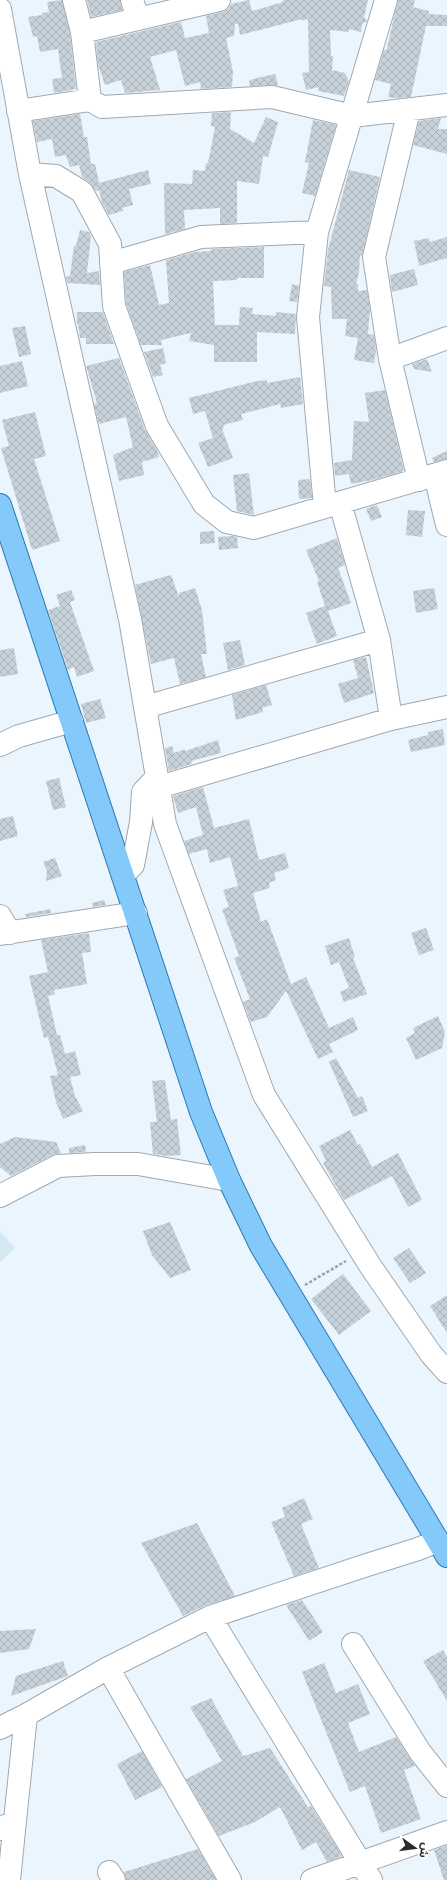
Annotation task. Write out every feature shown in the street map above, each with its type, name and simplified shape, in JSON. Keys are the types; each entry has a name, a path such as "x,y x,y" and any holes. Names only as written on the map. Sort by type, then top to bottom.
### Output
{"main road":[{"path":"0,505 202,1112 229,1180 261,1246 442,1549"}],"street":[{"path":"0,3 15,0"},
{"path":"74,0 82,32 90,100"},
{"path":"82,32 135,10 219,0"},
{"path":"386,0 317,232 308,317 333,505 379,640 390,719"},
{"path":"0,9 30,174 130,619 166,824 264,1095 362,1252 431,1354 447,1372"},
{"path":"18,111 90,100 102,107 272,97 352,116 447,105"},
{"path":"409,110 374,257 390,360 434,475 447,524"},
{"path":"30,174 56,176 82,192 110,244 114,306 157,426 204,504 227,522 254,528 434,475"},
{"path":"111,263 201,238 317,232"},
{"path":"390,360 447,338"},
{"path":"145,707 379,640"},
{"path":"123,875 133,865 141,822 143,792 158,782 390,719 447,707"},
{"path":"0,745 19,736 72,721"},
{"path":"3,928 136,913"},
{"path":"0,1196 58,1166 138,1164 229,1180"},
{"path":"0,1728 26,1715 108,1668 210,1618 418,1549 442,1549"},
{"path":"210,1618 366,1872"},
{"path":"353,1644 420,1752 447,1786"},
{"path":"108,1668 230,1880"},
{"path":"9,1880 7,1825 26,1715"},
{"path":"312,1880 366,1872 447,1832"}],"path":[{"path":"292,1298 309,1281 362,1252"}],"shaded area":[{"path":"0,1231 15,1248 0,1262"}],"building":[{"path":"62,0 70,34 76,89 54,93 52,79 62,78 58,49 40,52 37,36 33,37 28,17 42,15 42,13 49,12 47,2"},
{"path":"87,0 120,0 122,10 91,17"},
{"path":"249,0 252,11 283,2 283,0 368,0 364,17 367,21 362,24 361,32 349,29 349,32 330,30 331,56 333,56 332,70 345,73 349,81 344,96 318,91 319,87 306,90 302,73 309,72 308,19 302,21 302,19 240,35 238,24 235,24 234,36 226,38 233,72 232,87 201,89 200,82 185,86 176,50 150,57 160,90 125,93 121,80 105,85 98,64 96,42 181,22 185,38 209,33 206,16 222,12 228,9 231,4"},
{"path":"398,0 415,0 413,7 429,11 428,14 447,15 447,26 426,26 411,97 395,98 388,97 391,84 375,80 384,49 386,51 387,48"},
{"path":"275,74 278,85 250,86 249,80"},
{"path":"231,112 230,129 254,143 266,117 278,122 268,157 263,156 259,184 237,181 237,223 220,224 220,208 184,210 185,229 165,234 164,183 192,184 193,170 205,171 215,127 211,126 212,113"},
{"path":"80,114 84,137 87,137 91,164 95,164 99,183 148,170 151,184 129,189 133,205 122,208 123,211 109,215 102,203 99,190 96,191 89,182 82,177 79,165 70,167 66,155 55,157 52,139 37,142 33,121"},
{"path":"441,118 438,129 447,129 447,154 413,145 419,121"},
{"path":"313,120 336,125 315,196 302,193 309,163 305,162"},
{"path":"349,170 380,177 362,256 360,255 359,272 356,285 358,284 358,291 367,290 370,309 368,334 374,335 376,350 374,363 354,360 358,338 345,336 347,319 332,319 331,287 324,286 328,250"},
{"path":"80,230 89,232 91,236 87,273 99,271 100,285 67,283 66,277 70,276 74,246 76,246"},
{"path":"447,237 447,258 419,266 414,241 429,238 430,242"},
{"path":"264,247 264,278 237,278 237,280 213,281 215,325 239,325 240,307 253,308 252,314 276,316 276,312 296,314 295,334 257,332 257,362 214,362 214,345 189,341 191,333 161,340 162,345 141,345 126,303 124,272 150,265 159,305 169,303 166,260 195,252 211,251 211,249"},
{"path":"414,269 418,285 392,292 390,275"},
{"path":"292,284 299,286 297,302 289,301"},
{"path":"77,312 103,312 114,344 86,344 86,338 80,338 77,324"},
{"path":"25,326 31,354 19,357 12,328"},
{"path":"163,348 166,363 160,365 163,375 153,377 144,352"},
{"path":"119,358 145,430 157,450 159,457 142,462 144,475 119,481 113,455 133,447 126,417 99,424 94,404 97,403 86,366"},
{"path":"427,359 432,372 414,369 412,364"},
{"path":"22,361 28,386 0,393 0,366"},
{"path":"300,377 303,404 281,408 280,404 241,414 243,420 223,425 224,428 222,429 233,458 208,467 198,443 213,438 205,411 193,414 189,398 257,381 267,380 267,383"},
{"path":"385,390 404,471 351,484 349,474 335,476 334,463 352,460 354,421 369,422 365,393"},
{"path":"35,412 46,456 34,459 60,541 32,550 1,448 9,446 2,420"},
{"path":"447,451 447,459 434,462 432,458"},
{"path":"249,473 254,515 237,511 233,475"},
{"path":"310,479 312,498 299,499 298,480"},
{"path":"377,505 382,517 371,521 366,509"},
{"path":"408,510 425,511 422,537 406,535"},
{"path":"214,531 215,543 200,544 200,532"},
{"path":"218,537 237,537 238,548 219,550"},
{"path":"337,538 345,565 338,568 351,603 328,611 337,636 317,644 306,613 325,606 317,582 319,581 306,550"},
{"path":"171,575 179,597 179,593 195,588 202,610 207,654 201,654 206,677 180,684 174,658 151,664 135,585"},
{"path":"434,588 438,609 416,613 413,591"},
{"path":"71,590 75,600 70,602 94,671 77,677 74,667 68,670 48,610 60,606 56,595"},
{"path":"240,640 245,665 228,670 223,643"},
{"path":"14,648 18,674 0,677 0,650"},
{"path":"366,657 374,693 344,703 338,684 358,678 353,660"},
{"path":"266,685 272,705 262,708 263,712 236,720 232,695"},
{"path":"100,699 106,718 86,723 81,704"},
{"path":"443,729 445,745 411,752 408,740 428,735 428,732"},
{"path":"218,740 221,753 191,761 192,764 169,771 165,748 172,746 174,753"},
{"path":"59,778 66,807 53,810 46,781"},
{"path":"203,787 214,828 249,819 259,860 285,853 289,868 274,873 276,880 269,883 270,888 253,893 261,922 267,919 291,984 306,977 329,1028 353,1017 358,1030 329,1044 333,1052 318,1059 286,991 267,1017 251,1022 243,1002 250,999 234,958 239,956 222,909 229,907 223,890 238,886 230,857 210,863 207,849 189,854 184,841 203,835 196,807 178,813 173,796"},
{"path":"13,816 18,836 0,841 0,819"},
{"path":"55,858 62,876 46,881 47,871 43,862"},
{"path":"104,900 106,905 93,907 92,903"},
{"path":"85,908 26,917 25,914 50,909 51,913"},
{"path":"426,928 434,950 419,955 411,933"},
{"path":"89,933 91,952 82,953 87,984 54,990 55,994 48,996 57,1035 60,1035 65,1054 75,1051 81,1075 70,1077 75,1096 83,1111 63,1119 56,1102 50,1076 58,1075 48,1037 44,1038 29,976 48,972 41,940"},
{"path":"349,938 355,957 353,958 367,994 344,1002 340,992 349,988 339,962 331,965 325,946"},
{"path":"438,1016 445,1032 442,1048 416,1060 406,1038 415,1033 413,1028"},
{"path":"336,1058 358,1098 362,1096 368,1111 353,1117 329,1062"},
{"path":"165,1080 171,1120 177,1119 181,1155 167,1156 153,1154 150,1122 157,1122 152,1081"},
{"path":"350,1130 358,1145 360,1144 372,1167 398,1153 422,1200 408,1207 392,1176 344,1200 323,1163 326,1161 319,1146"},
{"path":"15,1137 56,1142 61,1153 52,1155 11,1176 0,1167 0,1144"},
{"path":"85,1145 86,1152 69,1153 69,1148"},
{"path":"170,1222 191,1270 170,1278 152,1255 143,1231"},
{"path":"409,1248 426,1273 410,1283 393,1258"},
{"path":"343,1274 371,1311 339,1335 311,1299"},
{"path":"447,1295 447,1333 430,1306"},
{"path":"304,1498 313,1519 301,1524 319,1568 294,1576 271,1522 285,1517 282,1508"},
{"path":"197,1523 235,1596 206,1605 183,1616 141,1543"},
{"path":"302,1600 323,1632 309,1641 286,1605"},
{"path":"36,1629 29,1649 0,1653 0,1631"},
{"path":"443,1650 447,1657 447,1701 423,1661"},
{"path":"63,1661 68,1676 11,1696 16,1676"},
{"path":"324,1663 336,1693 358,1684 370,1714 348,1723 359,1752 396,1737 415,1766 404,1770 421,1819 381,1833 365,1786 350,1792 302,1672"},
{"path":"211,1698 243,1756 270,1748 308,1807 311,1806 342,1856 327,1862 316,1842 302,1850 280,1807 255,1822 219,1836 186,1779 222,1761 190,1707"},
{"path":"142,1751 162,1787 135,1800 117,1764"},
{"path":"447,1845 447,1880 444,1880 434,1850"},
{"path":"198,1849 216,1880 126,1880 124,1872"}]}
